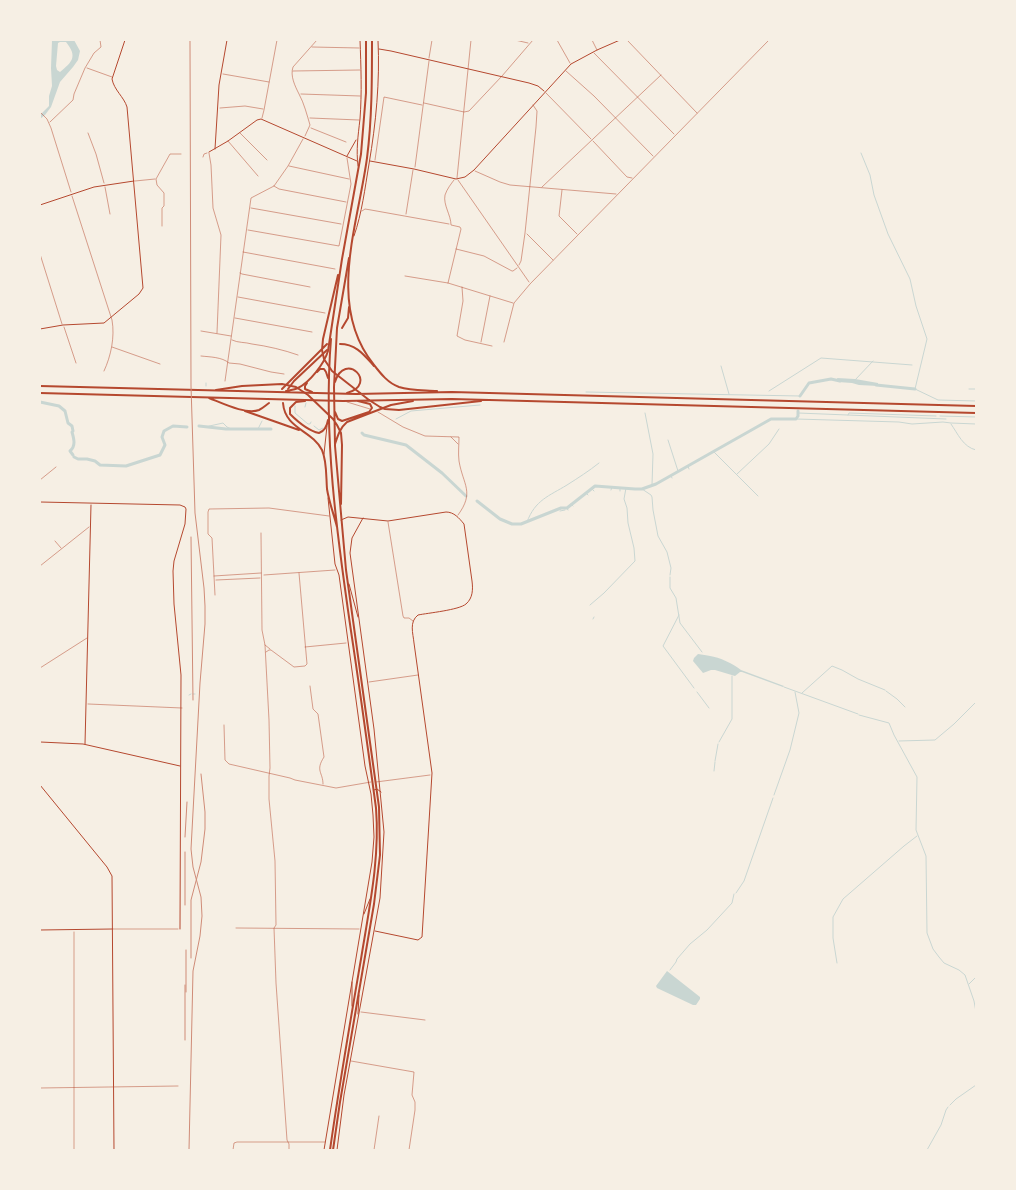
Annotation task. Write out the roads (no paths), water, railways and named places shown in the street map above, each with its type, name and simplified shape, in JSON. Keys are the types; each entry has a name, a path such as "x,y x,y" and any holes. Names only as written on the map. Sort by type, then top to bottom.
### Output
{"main road":[{"path":"366,40 366,94 359,171 322,345 324,359 332,371 380,407 392,410 487,400"},
{"path":"331,1150 339,1088 372,894 377,837 376,808 366,721 347,581 333,409 337,328 354,237 369,138 372,97 372,40"},
{"path":"342,328 348,318 350,255"},
{"path":"282,391 299,388 324,361 328,351 342,258"},
{"path":"349,300 353,324 358,338 377,370"},
{"path":"315,400 296,402 290,408 290,414 314,432 321,432 327,425 332,327"},
{"path":"282,391 327,344"},
{"path":"340,344 358,349 389,381 402,388 452,392 976,406"},
{"path":"288,389 327,350"},
{"path":"334,387 340,372 346,368 356,370 360,376 360,383 356,390 345,394"},
{"path":"318,393 306,390 305,386 320,369 326,372 329,386"},
{"path":"207,391 277,384 292,385 303,391 329,416 341,433 342,488 340,512"},
{"path":"40,386 345,394 452,392"},
{"path":"40,393 344,401 487,400 976,413"},
{"path":"206,398 306,434"},
{"path":"335,446 339,431 344,424 351,420 397,404 419,400"},
{"path":"333,409 338,419 342,421 369,412 372,408 370,404 355,401"},
{"path":"242,410 261,410 269,403"},
{"path":"283,403 288,419 318,444 322,450 327,491 338,535"},
{"path":"328,415 338,535 379,808 381,837 377,881 331,1150"}],"street":[{"path":"49,123 73,100 85,68 94,53 101,48 100,40"},
{"path":"40,329 63,325 103,323 140,294 143,288 127,106 113,84 112,77 125,40"},
{"path":"214,149 221,74 227,40"},
{"path":"261,119 277,40"},
{"path":"225,381 242,252 252,197 274,186 310,128 292,71 293,67 317,40"},
{"path":"359,171 356,154 360,120 360,40"},
{"path":"354,237 362,206 378,104 378,40"},
{"path":"406,216 432,40"},
{"path":"451,225 445,198 446,192 456,178 470,40"},
{"path":"515,40 529,44"},
{"path":"374,162 384,97 468,112 533,40"},
{"path":"557,40 571,64"},
{"path":"592,40 597,50"},
{"path":"370,161 456,178 465,177 474,170 571,64 620,40"},
{"path":"627,40 697,113"},
{"path":"504,342 514,303 530,284 769,40"},
{"path":"310,47 361,48"},
{"path":"378,49 534,84 545,92 627,177 633,178"},
{"path":"593,52 675,136"},
{"path":"85,68 112,77"},
{"path":"292,71 361,70"},
{"path":"565,70 594,96 654,157"},
{"path":"221,74 269,82"},
{"path":"542,187 661,75"},
{"path":"299,94 360,96"},
{"path":"456,249 486,257 512,271 521,261 537,114 536,108 533,105"},
{"path":"218,109 245,106 264,110"},
{"path":"40,112 49,123 112,317 111,347 104,371"},
{"path":"308,118 360,120"},
{"path":"203,157 204,154 261,119 357,161"},
{"path":"310,128 346,142"},
{"path":"88,133 96,154 110,214"},
{"path":"239,133 267,160"},
{"path":"246,230 340,246 351,179 347,157 357,136"},
{"path":"228,141 258,176"},
{"path":"209,152 213,208 221,235 217,333"},
{"path":"162,226 164,193 157,185 156,179 170,154 181,154"},
{"path":"348,162 352,159"},
{"path":"288,166 351,179"},
{"path":"474,170 510,185 617,194"},
{"path":"456,178 530,284"},
{"path":"40,204 104,185 156,179"},
{"path":"274,186 279,189 348,202"},
{"path":"563,189 559,216 578,235"},
{"path":"362,206 365,209 460,226 448,283"},
{"path":"250,208 343,224"},
{"path":"360,212 365,209"},
{"path":"525,233 553,260"},
{"path":"242,252 335,268"},
{"path":"40,254 76,363"},
{"path":"240,273 310,286"},
{"path":"405,276 448,283 514,303"},
{"path":"462,288 464,301 457,336 465,340 492,346"},
{"path":"481,344 490,296"},
{"path":"236,297 325,313"},
{"path":"234,318 312,332"},
{"path":"201,331 231,336"},
{"path":"231,338 238,342 298,355"},
{"path":"111,347 160,364"},
{"path":"201,356 284,374"},
{"path":"344,401 374,410 403,427 425,436 459,437 459,460 467,498 457,516"},
{"path":"324,456 327,425"},
{"path":"451,437 459,445"},
{"path":"40,480 56,467"},
{"path":"324,1150 373,849 371,794 366,774 335,564 327,491"},
{"path":"40,502 183,506 186,509 185,524 174,561 173,577 181,668 182,708 180,928 40,930"},
{"path":"85,744 91,504"},
{"path":"215,595 212,538 208,534 209,509 269,508 330,516"},
{"path":"340,512 348,517 388,521 451,512 464,524 472,581 470,599 465,605 418,615 413,621 412,626 432,774 422,937 418,940 374,931"},
{"path":"341,521 348,517"},
{"path":"337,1150 344,1095 380,898 383,858 384,832 381,793 378,782 368,682 350,553 352,538 363,518"},
{"path":"388,521 403,616 413,621"},
{"path":"40,566 90,526"},
{"path":"261,533 262,630 265,645 270,724 269,800 275,862 276,925 274,928 282,1081 289,1150"},
{"path":"55,541 62,549"},
{"path":"214,576 337,570"},
{"path":"265,645 294,667 307,664 299,573"},
{"path":"214,580 262,578"},
{"path":"347,581 360,622"},
{"path":"40,668 87,638"},
{"path":"305,647 348,642"},
{"path":"265,654 271,650"},
{"path":"368,682 418,674"},
{"path":"310,686 313,709 318,714 324,758 319,771 323,780 323,786"},
{"path":"86,704 182,708"},
{"path":"224,725 225,760 228,763 294,780 338,788 432,774"},
{"path":"40,742 85,744 181,766"},
{"path":"366,774 372,781 378,782"},
{"path":"40,785 104,863 112,876 114,1150"},
{"path":"371,794 376,789 381,793"},
{"path":"362,918 372,894"},
{"path":"236,928 360,929"},
{"path":"74,930 74,1150"},
{"path":"352,979 352,1012"},
{"path":"358,1017 359,989"},
{"path":"359,1012 425,1020"},
{"path":"351,1061 414,1072 412,1095 415,1106 409,1150"},
{"path":"40,1088 178,1086"},
{"path":"339,1106 344,1095"},
{"path":"374,1150 379,1116"},
{"path":"233,1150 234,1143 240,1142 326,1142"}],"waterway":[{"path":"861,153 870,175 874,195 888,234 910,279 916,306 927,339 915,389 938,400 976,401"},
{"path":"769,391 821,358 912,365"},
{"path":"855,380 873,361"},
{"path":"721,366 729,394"},
{"path":"800,396 809,383 831,379 840,381"},
{"path":"876,385 915,389"},
{"path":"969,389 976,389"},
{"path":"586,392 800,396"},
{"path":"40,402 59,406 65,411 68,423 72,426 73,431 74,445 70,451 73,455"},
{"path":"305,407 306,403"},
{"path":"396,419 411,411 480,405"},
{"path":"295,406 295,413 308,424 311,422"},
{"path":"477,501 500,519 512,524 521,524 561,508 567,508 595,486 642,489 656,484 771,419 796,419 798,411"},
{"path":"645,413 653,454 652,485"},
{"path":"798,413 946,419"},
{"path":"848,415 849,413 936,416"},
{"path":"940,416 976,417"},
{"path":"796,419 912,424 943,422 976,424"},
{"path":"258,429 262,421"},
{"path":"205,427 223,423 231,429"},
{"path":"951,424 964,443 976,450"},
{"path":"74,457 95,461 100,465 126,466 160,455 165,445 162,437 164,431 173,426 187,427"},
{"path":"199,426 226,429 271,429"},
{"path":"314,426 319,430 323,428"},
{"path":"737,474 769,444 779,429"},
{"path":"362,433 406,445 442,473 466,496"},
{"path":"668,440 678,471"},
{"path":"714,452 758,496"},
{"path":"527,522 534,508 543,499 599,463"},
{"path":"590,605 635,561 624,499 626,488"},
{"path":"642,489 652,497 658,536 667,552 671,568 670,575"},
{"path":"560,511 565,510"},
{"path":"670,577 670,588 676,598 680,623 702,652"},
{"path":"679,615 663,646 694,688"},
{"path":"802,693 832,666 885,690"},
{"path":"719,742 732,719 732,676"},
{"path":"784,687 858,714"},
{"path":"886,691 905,707"},
{"path":"697,692 709,708"},
{"path":"774,795 790,750 799,713 795,692"},
{"path":"899,741 935,740 976,702"},
{"path":"859,715 889,723 917,777 916,830 926,856 927,933 933,949 944,963 965,975 976,1012"},
{"path":"715,761 718,744"},
{"path":"714,771 715,762"},
{"path":"736,893 744,881 773,798"},
{"path":"837,963 833,938 833,917 843,899 917,836"},
{"path":"670,970 690,944 707,930 732,903 734,894"},
{"path":"969,984 976,977"},
{"path":"950,1105 976,1085"},
{"path":"927,1150 941,1125 948,1107"}],"railway":[{"path":"189,1150 193,971 202,916 201,897 193,867 191,849 205,624 204,588 195,513 191,386 190,40"},
{"path":"191,537 193,700"},
{"path":"191,958 191,900 201,862 205,829 201,774"},
{"path":"185,837 187,802"},
{"path":"185,852 185,905"},
{"path":"186,950 186,992"},
{"path":"185,985 185,1040"}]}
